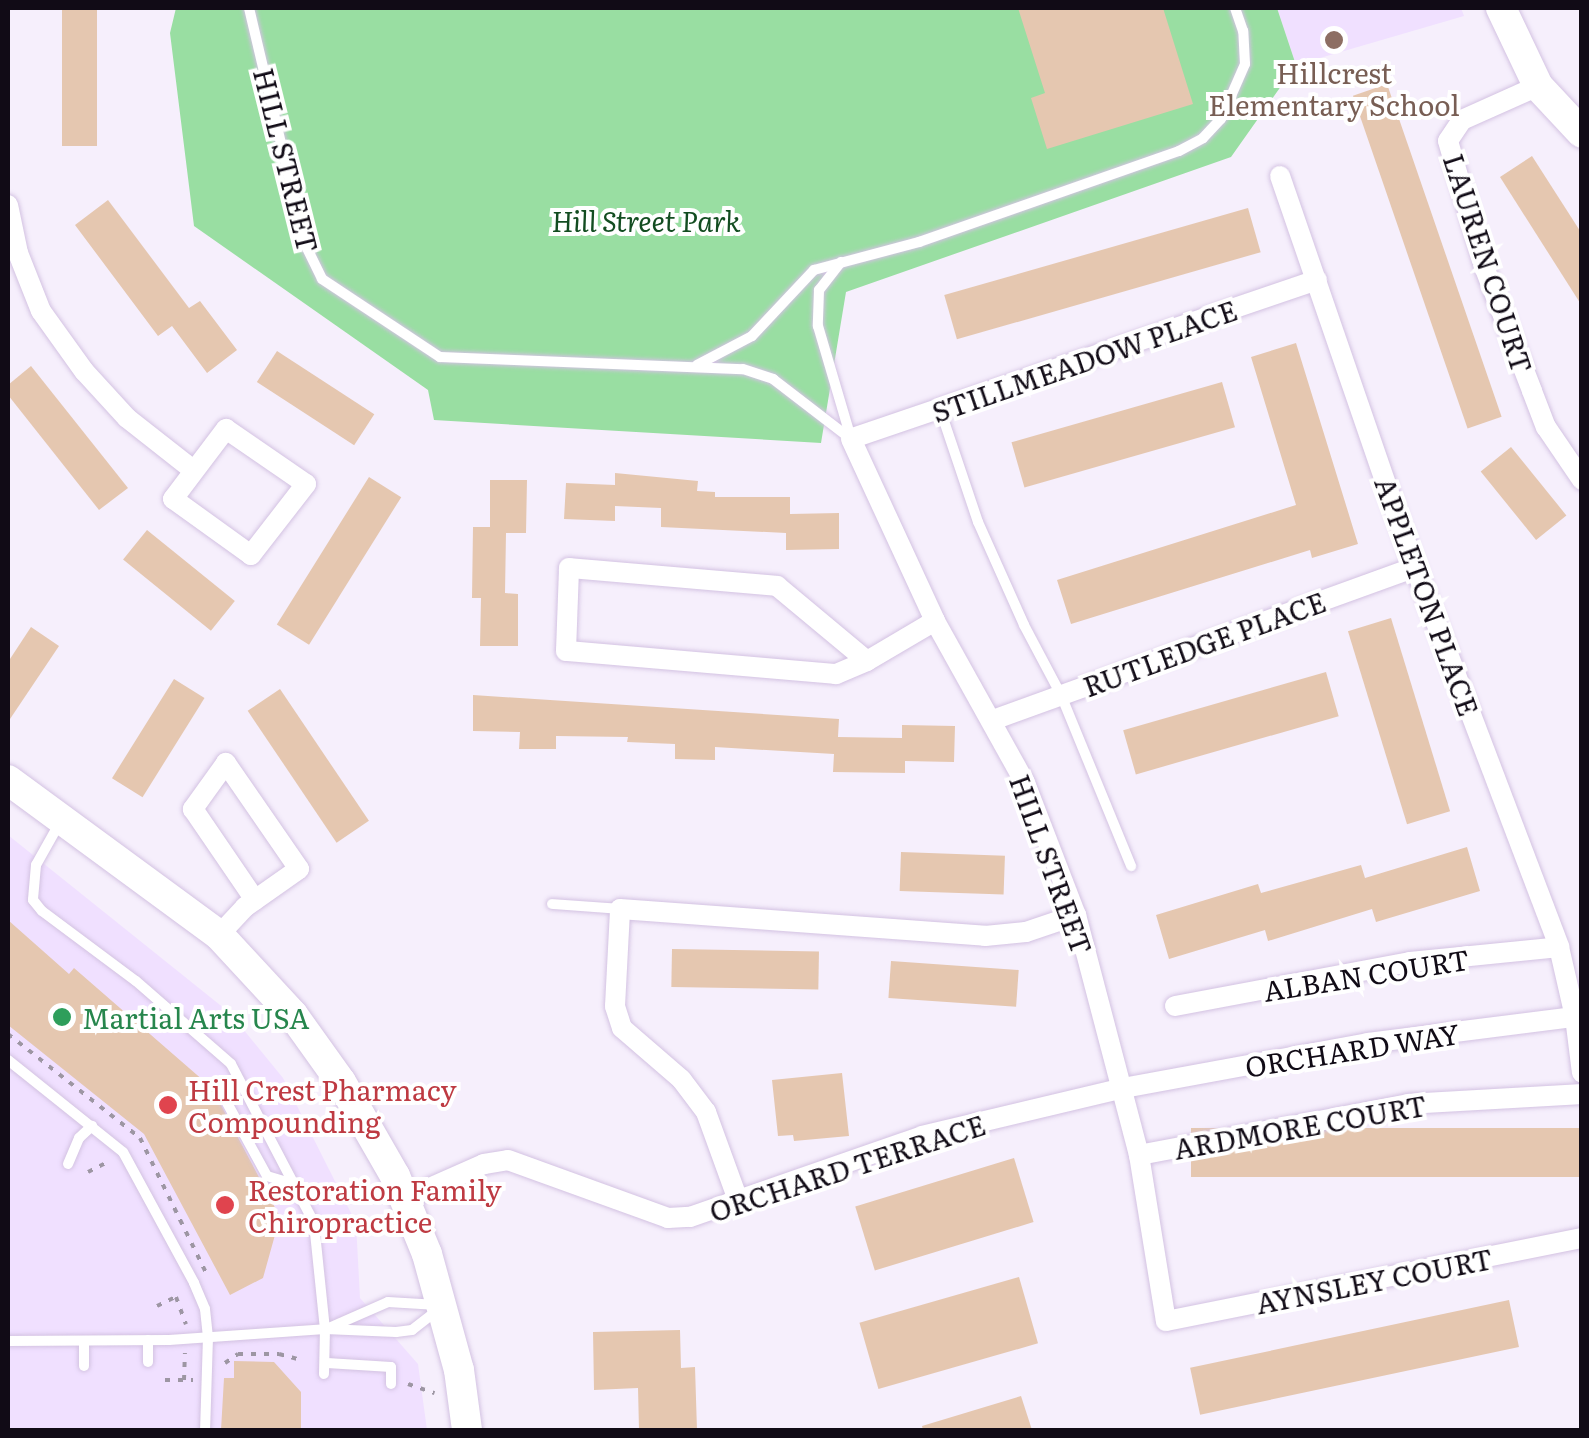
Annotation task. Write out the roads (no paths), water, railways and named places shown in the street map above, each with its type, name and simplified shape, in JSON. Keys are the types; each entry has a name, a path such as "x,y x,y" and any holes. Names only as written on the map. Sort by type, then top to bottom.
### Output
{"street":[{"path":"1501,8 1538,86 1582,133"},
{"name":"LAUREN COURT","path":"1538,86 1462,120 1448,141 1485,268 1532,392 1546,427 1582,480"},
{"name":"APPLETON PLACE","path":"1280,176 1415,567 1558,947 1578,1016"},
{"path":"8,205 18,252 52,326 84,371 126,418 193,470"},
{"name":"STILLMEADOW PLACE","path":"851,438 1318,280"},
{"path":"226,428 306,484 252,556 172,499 193,470 226,428"},
{"name":"HILL STREET","path":"851,438 934,621 1025,783 1076,914 1140,1156 1166,1321"},
{"name":"RUTLEDGE PLACE","path":"993,720 1415,567"},
{"path":"867,661 777,586 569,568 566,651 836,674 867,661 934,621"},
{"path":"219,935 254,900 299,869 226,763 192,810 254,900"},
{"path":"8,780 219,935 293,1015 341,1082 405,1198 444,1306 467,1430"},
{"path":"738,1200 706,1112 681,1079 622,1028 615,1006 620,909 984,936 1026,932 1076,914"},
{"name":"ALBAN COURT","path":"1175,1006 1410,962 1558,947"},
{"path":"1578,1016 1582,1073"},
{"name":"ORCHARD WAY","path":"1123,1088 1368,1043 1578,1016"},
{"name":"ORCHARD TERRACE","path":"405,1198 484,1164 508,1160 668,1218 690,1217 922,1136 1123,1088"},
{"name":"ARDMORE COURT","path":"1140,1156 1408,1104 1582,1094"},
{"name":"AYNSLEY COURT","path":"1166,1321 1582,1238"}],"lane":[{"name":"HILL STREET","path":"249,8 305,244 322,278 440,357 743,369 773,380 851,438"},
{"path":"691,368 752,336 804,278 1179,151 1203,138 1222,120 1245,64 1235,8"},
{"name":"HILL STREET","path":"842,262 818,290 818,326 851,438"},
{"path":"940,409 978,522 1024,625 1062,695 1130,866"},
{"path":"62,820 36,865 33,900 42,912 136,981 231,1064 314,1223 325,1329 325,1369 391,1366 390,1384"},
{"path":"552,904 620,909"},
{"path":"8,1060 123,1152 194,1283 206,1309 205,1430"},
{"path":"226,1100 268,1176 294,1184"},
{"path":"68,1164 79,1138 92,1126"},
{"path":"325,1329 388,1302 444,1306"},
{"path":"8,1341 208,1338 325,1329 412,1330 444,1306"},
{"path":"148,1340 148,1362"},
{"path":"84,1341 84,1366"}],"place":[{"name":"Hillcrest Elementary School","path":"1334,40"},
{"name":"Martial Arts USA","path":"62,1017"},
{"name":"Hill Crest Pharmacy Compounding","path":"168,1105"},
{"name":"Restoration Family Chiropractice","path":"225,1205"}],"park label":[{"name":"Hill Street Park","path":"646,220"}]}
